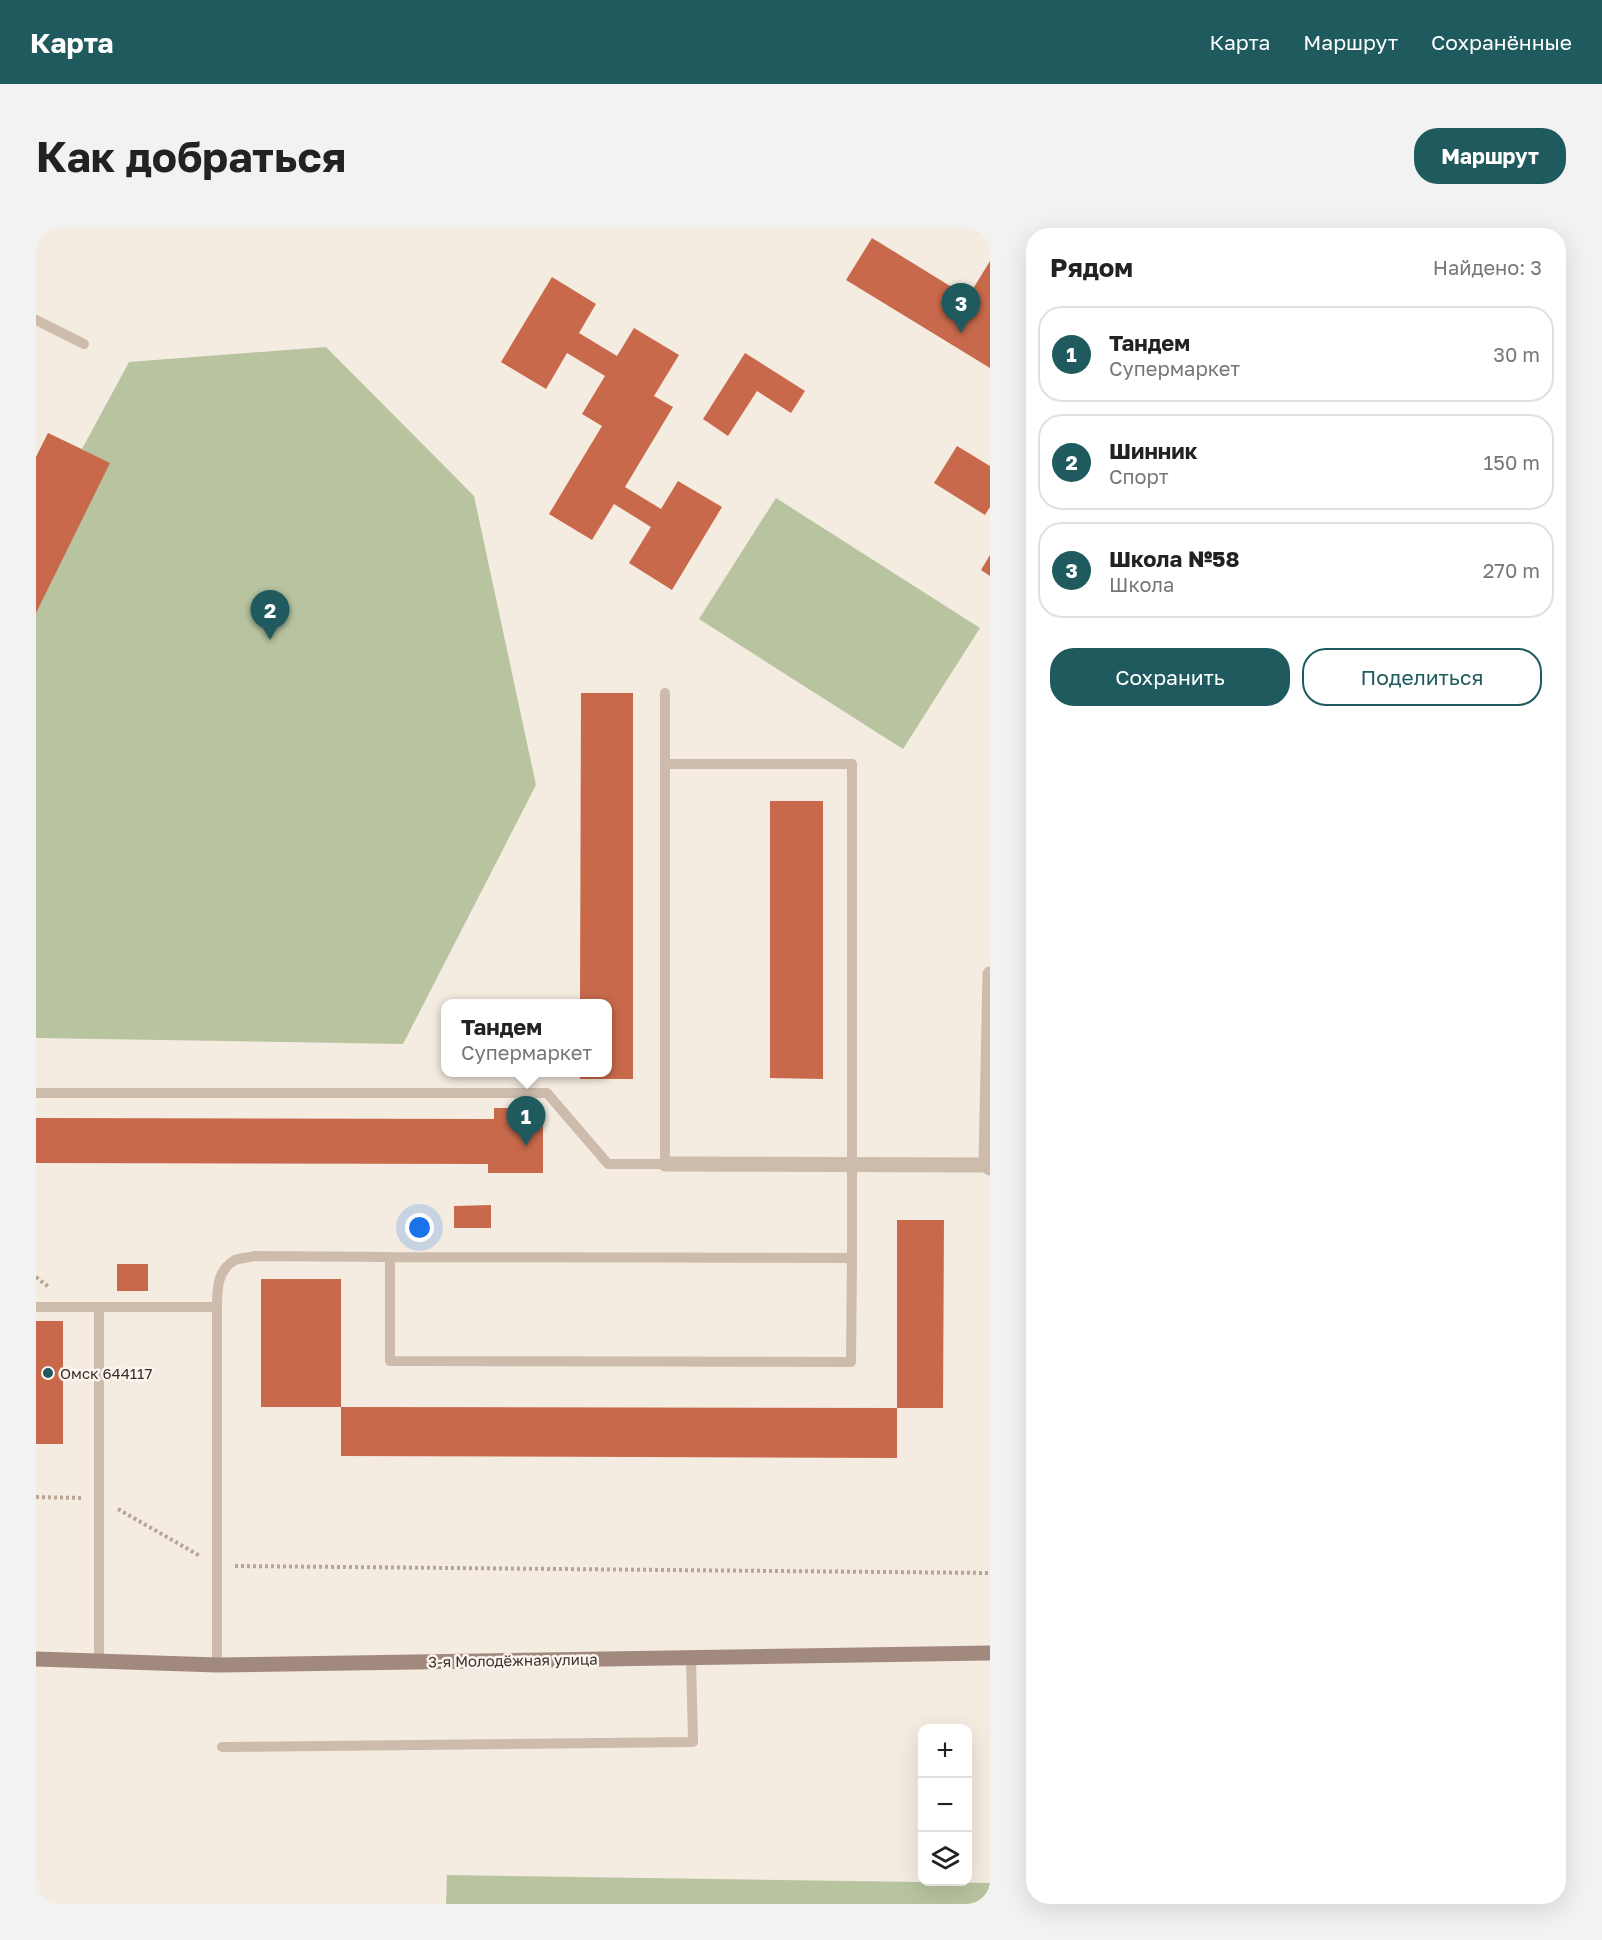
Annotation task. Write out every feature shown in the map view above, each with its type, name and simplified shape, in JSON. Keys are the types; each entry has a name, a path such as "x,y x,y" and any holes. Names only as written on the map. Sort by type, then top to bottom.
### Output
{"main road":[{"name":"3-я Молодёжная улица","path":"36,1659 217,1665 990,1653"}],"street":[{"path":"665,1164 988,1166 990,974"}],"lane":[{"path":"36,320 84,344"},
{"path":"36,1092 548,1094 608,1164 665,1164 665,693"},
{"path":"390,1257 390,1361 851,1362 852,764 665,764"},
{"path":"217,1665 217,1289 222,1273 235,1260 254,1256 852,1258"},
{"path":"36,1307 217,1307"},
{"path":"99,1307 99,1661"},
{"path":"222,1747 693,1742 691,1658"}],"path":[{"path":"36,1497 99,1498 217,1566 990,1573"}],"green space":[{"path":"326,347 474,496 536,785 403,1044 36,1038 36,457 48,433 82,449 129,362"},
{"path":"776,498 980,628 903,749 699,619"},
{"path":"447,1875 918,1882 918,1886 972,1886 972,1883 990,1883 990,1904 446,1904"}],"building":[{"path":"872,238 968,297 990,261 990,368 846,280"},
{"path":"552,277 596,304 579,333 617,356 634,328 679,355 654,396 673,407 625,487 661,509 678,481 722,507 672,590 629,563 651,527 614,504 592,540 549,514 602,426 582,414 605,376 567,353 546,389 501,362"},
{"path":"745,353 805,391 791,413 757,391 728,436 703,419"},
{"path":"48,433 110,463 36,613 36,457"},
{"path":"957,446 990,466 990,507 985,515 934,483"},
{"path":"990,555 990,576 981,570"},
{"path":"581,693 633,693 633,1079 580,1079 580,1077 612,1077 612,999 580,999"},
{"path":"770,801 823,801 823,1079 770,1078"},
{"path":"494,1108 543,1108 543,1173 488,1173 488,1164 36,1163 36,1118 494,1119"},
{"path":"491,1205 491,1228 454,1228 454,1206"},
{"path":"897,1220 944,1220 943,1408 897,1408"},
{"path":"117,1264 148,1264 148,1291 117,1291"},
{"path":"261,1279 341,1279 341,1407 261,1407"},
{"path":"36,1321 63,1321 63,1444 36,1444"},
{"path":"341,1407 897,1408 897,1458 341,1456"}],"place":[{"name":"Школа №58","path":"961,333"},
{"name":"Шинник","path":"270,640"},
{"name":"Тандем","path":"526,1146"},
{"name":"Омск 644117","path":"48,1373"}]}
